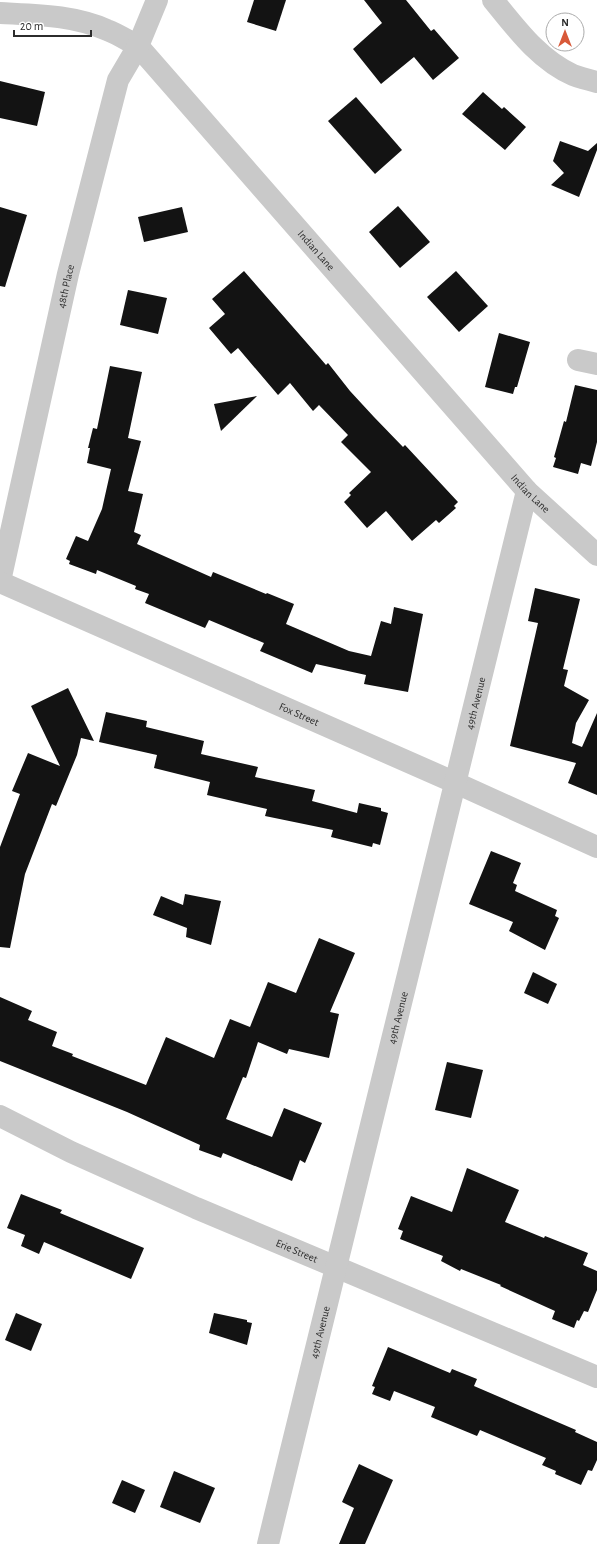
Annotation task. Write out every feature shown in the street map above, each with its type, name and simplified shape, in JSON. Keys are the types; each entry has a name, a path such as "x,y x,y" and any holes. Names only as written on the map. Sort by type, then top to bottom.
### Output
{"street":[{"name":"48th Place","path":"0,581 68,274 118,80 138,46 158,0"},
{"path":"493,0 525,38 539,52 555,64 574,75 597,82"},
{"name":"Indian Lane","path":"0,13 48,15 72,18 108,30 138,46 527,491 597,555"},
{"name":"49th Avenue","path":"268,1544 527,491"},
{"name":"Fox Street","path":"0,581 456,782 597,847"},
{"name":"Erie Street","path":"0,1116 71,1152 335,1267 597,1377"}],"building":[{"path":"254,0 286,0 276,31 247,22"},
{"path":"364,0 406,0 431,31 434,29 459,58 433,80 414,57 381,84 353,49 382,23"},
{"path":"0,81 45,92 37,126 0,118"},
{"path":"483,92 502,109 504,107 526,127 505,150 462,114"},
{"path":"356,97 402,150 375,174 328,121"},
{"path":"560,141 588,151 597,143 597,150 579,197 551,185 564,173 553,161"},
{"path":"398,206 430,242 400,268 369,232"},
{"path":"0,207 27,215 5,287 0,286"},
{"path":"182,207 188,232 144,242 138,217"},
{"path":"244,271 326,365 328,363 350,391 374,417 403,447 405,445 458,502 454,506 456,508 439,523 436,520 412,541 386,511 367,528 344,502 351,495 349,493 371,472 341,442 348,435 319,405 313,411 290,383 278,395 238,348 231,354 209,328 225,314 212,299"},
{"path":"456,271 488,306 459,332 427,297"},
{"path":"128,290 167,298 158,334 120,325"},
{"path":"499,333 530,342 517,387 515,387 513,394 485,387"},
{"path":"110,366 142,372 128,438 141,441 128,491 143,494 134,532 141,535 137,544 211,577 213,572 294,604 286,624 349,651 371,656 381,621 391,624 394,607 423,614 408,692 364,684 366,675 316,664 312,673 260,651 264,643 209,620 205,628 145,603 149,594 135,589 136,586 97,570 96,574 69,564 70,561 66,559 76,536 88,541 102,509 111,469 87,463 90,448 88,448 93,428 97,429"},
{"path":"575,385 597,390 597,442 591,466 581,463 578,474 553,467 556,458 554,457 564,421 566,422"},
{"path":"257,396 221,431 214,404"},
{"path":"535,588 580,599 563,669 568,670 564,686 589,700 576,723 572,743 582,747 597,713 597,795 568,783 576,763 510,746 538,623 528,621"},
{"path":"68,688 94,741 81,738 77,755 56,806 52,804 25,874 10,948 0,947 0,847 20,794 12,791 28,753 60,766 31,706"},
{"path":"106,712 147,721 146,727 204,741 201,754 258,767 255,777 315,790 312,801 357,813 359,803 381,808 381,811 388,813 380,845 373,843 372,847 331,837 333,830 265,816 267,809 207,795 210,782 154,768 157,755 99,742"},
{"path":"491,851 521,863 513,883 517,885 515,891 557,910 555,916 559,918 545,950 509,931 513,922 469,904"},
{"path":"185,894 221,901 211,945 186,937 187,928 153,915 161,896 183,905"},
{"path":"319,938 355,953 330,1012 339,1014 329,1058 289,1049 287,1054 258,1042 246,1078 243,1077 226,1119 272,1137 284,1108 322,1123 305,1163 300,1160 292,1181 223,1153 221,1158 199,1150 200,1145 127,1112 0,1061 0,997 32,1011 28,1020 57,1032 52,1046 73,1054 72,1056 146,1085 166,1037 214,1058 230,1019 250,1027 268,982 296,993"},
{"path":"533,972 557,984 548,1004 524,993"},
{"path":"447,1062 483,1070 471,1118 435,1110"},
{"path":"467,1168 519,1190 505,1222 544,1238 545,1236 588,1253 583,1265 597,1271 597,1290 588,1312 584,1311 579,1321 577,1320 574,1328 552,1319 555,1311 500,1286 501,1285 461,1269 460,1271 441,1261 443,1256 400,1239 403,1231 398,1229 411,1196 452,1212"},
{"path":"21,1194 62,1210 60,1213 144,1248 131,1279 44,1242 39,1254 21,1246 25,1235 7,1228"},
{"path":"16,1313 42,1324 31,1351 5,1340"},
{"path":"214,1313 247,1320 247,1322 252,1323 247,1345 209,1333"},
{"path":"388,1347 450,1373 452,1369 477,1379 474,1386 576,1430 575,1432 597,1442 597,1460 592,1471 588,1470 581,1485 555,1474 556,1471 542,1465 546,1458 480,1430 477,1436 431,1417 435,1407 394,1391 390,1401 372,1394 375,1387 372,1386"},
{"path":"359,1464 393,1480 365,1544 339,1544 354,1508 342,1502"},
{"path":"174,1471 215,1488 200,1523 160,1507"},
{"path":"122,1480 145,1490 135,1513 112,1503"}]}
